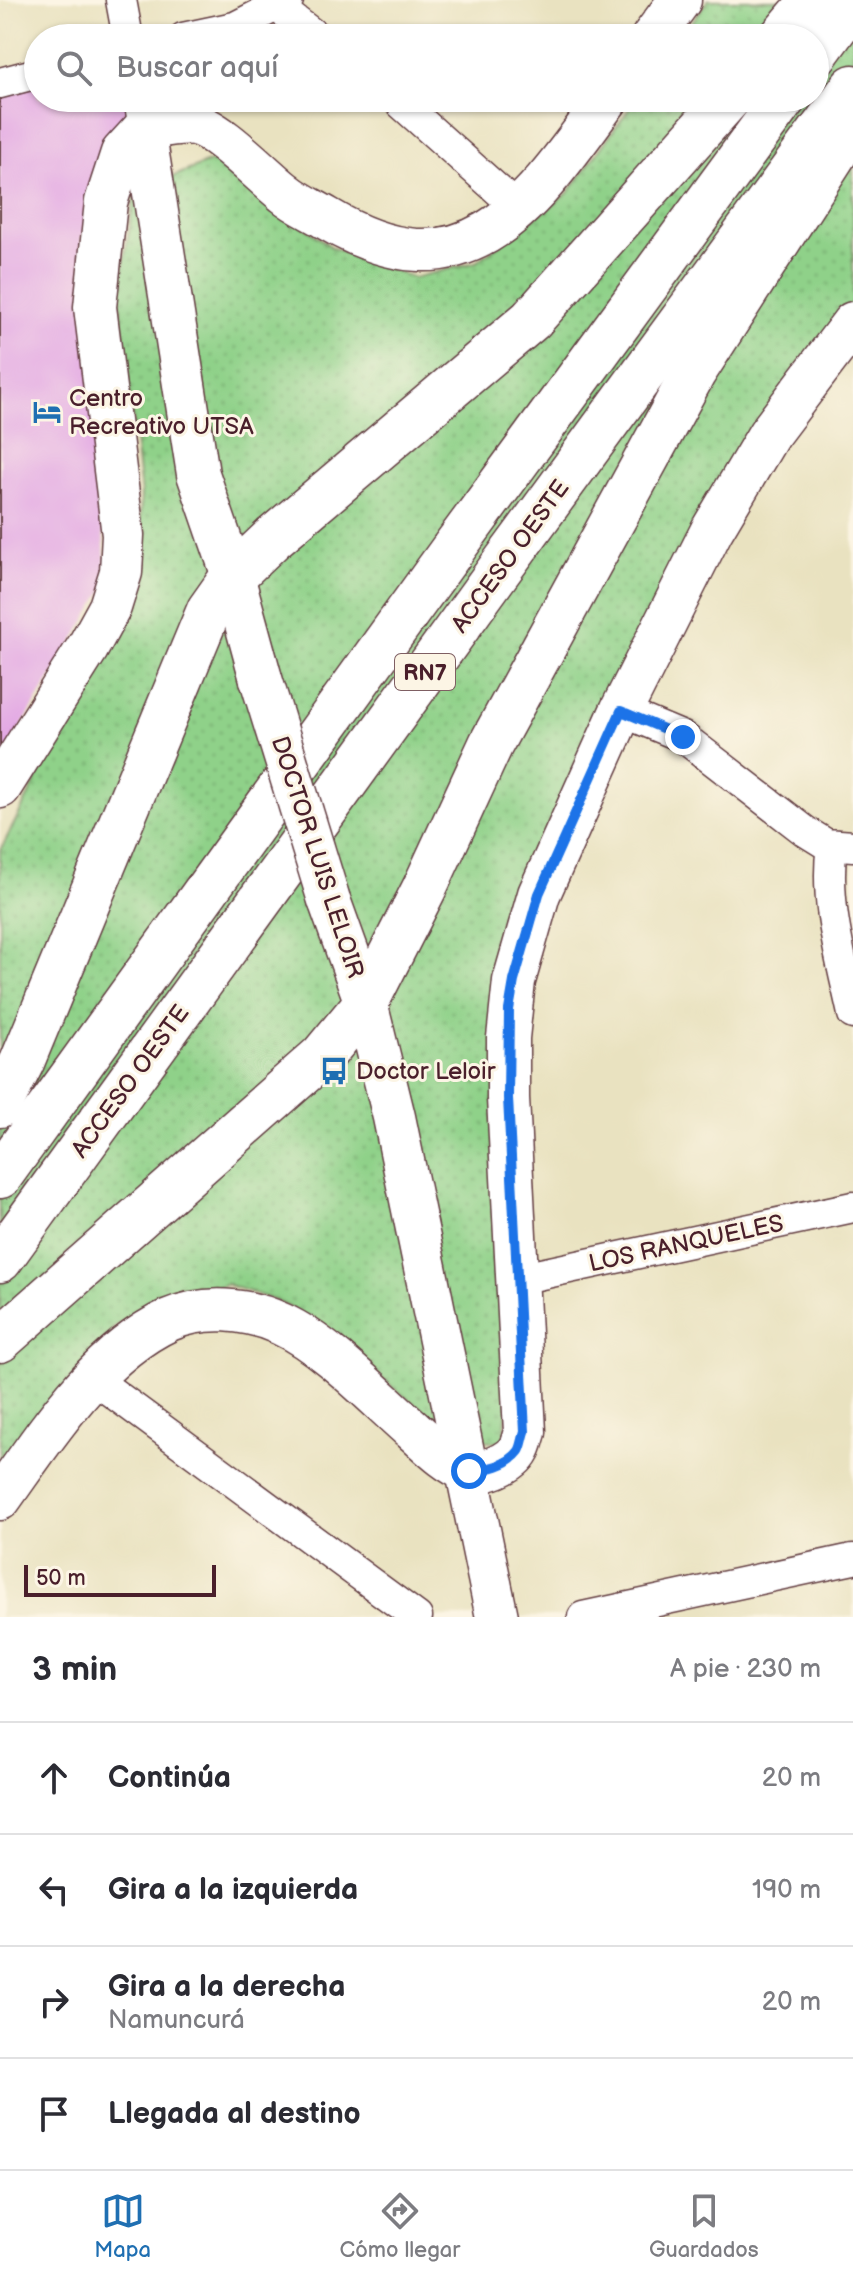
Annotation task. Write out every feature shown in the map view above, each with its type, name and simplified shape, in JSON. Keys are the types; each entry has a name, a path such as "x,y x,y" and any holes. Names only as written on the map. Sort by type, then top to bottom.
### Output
{"highway":[{"path":"793,24 813,0"},
{"path":"829,36 853,3"},
{"name":"ACCESO OESTE","path":"0,1260 506,560 853,87"},
{"path":"0,1105 22,1062 209,610 233,576 273,538 531,320 717,112"},
{"name":"ACCESO OESTE","path":"0,1176 774,112"},
{"path":"0,1340 322,1056 366,1003 424,889 491,744 694,372 853,125"}],"street":[{"path":"121,0 125,24"},
{"path":"662,24 680,0"},
{"path":"241,24 282,3 304,24"},
{"path":"0,83 24,77"},
{"path":"411,112 518,208"},
{"path":"0,787 88,647 110,607 121,572 123,535 95,307 106,202 122,153 141,114 194,124 224,141 287,195 344,229 384,246 416,252 442,250 468,243 489,231 518,208 556,169 598,112"},
{"name":"DOCTOR LUIS LELOIR","path":"141,114 198,474 233,576 261,679 329,900 366,1003 394,1117 497,1617"},
{"path":"0,1499 59,1416 120,1352 170,1320 214,1310 248,1311 282,1324 311,1341 437,1451 469,1471 494,1468 518,1452 525,1432 508,1098 509,1010 514,981 539,894 621,711 712,530 769,434 853,323"},
{"path":"621,711 683,737 805,831 826,844 842,846 828,874 829,898 853,1014"},
{"name":"LOS RANQUELES","path":"518,1279 853,1207"},
{"path":"94,1379 417,1617"},
{"path":"583,1617 853,1559"}],"green space":[{"path":"708,0 853,0 853,301 696,531 531,885 512,1366 503,1443 476,1438 449,1426 397,1391 301,1314 275,1301 226,1284 115,1326 0,1479 0,851 68,719 138,603 141,493 119,293 135,192 214,160 333,248 414,278 476,262 568,193 627,112 829,112 829,24 690,24"}],"building":[{"name":"Centro Recreativo UTSA","path":"24,88 24,112 130,113 81,240 107,585 0,762 0,95"}],"place":[{"name":"Centro Recreativo UTSA","path":"47,412"},
{"name":"Doctor Leloir","path":"334,1071"}],"route":[{"path":"469,1471 494,1468 518,1452 525,1432 508,1098 508,1038 514,981 539,894 621,711 683,737"}]}
